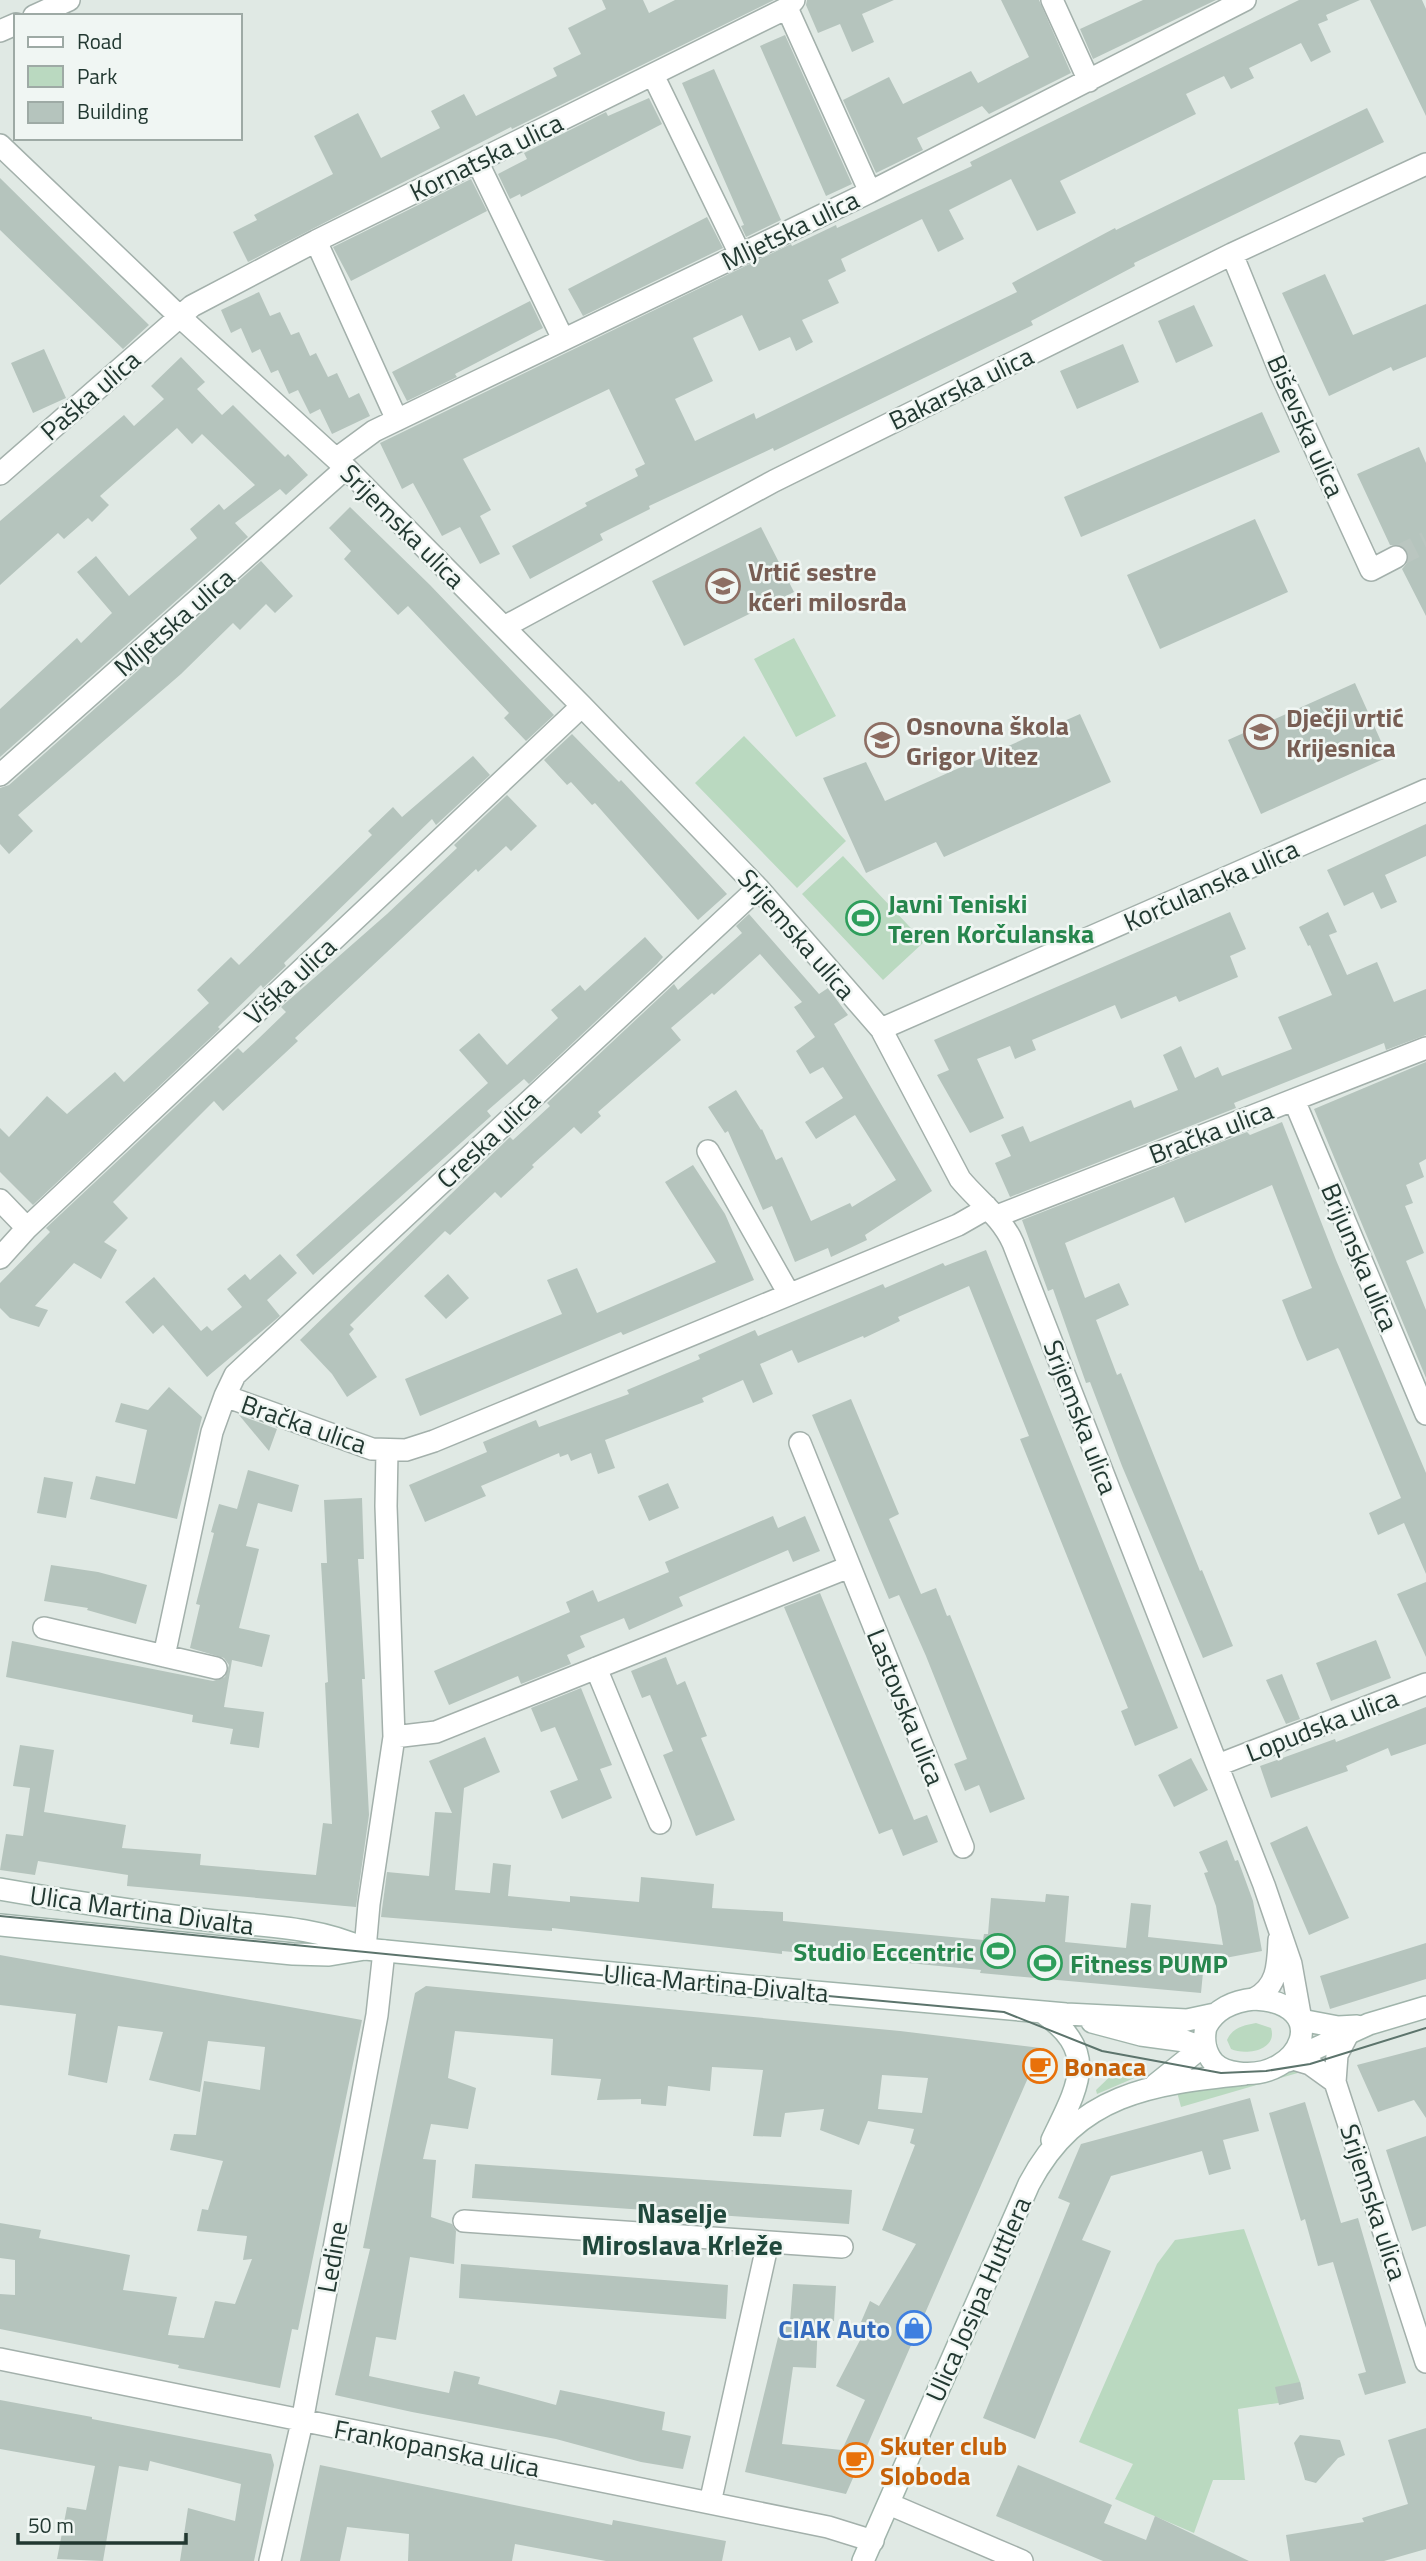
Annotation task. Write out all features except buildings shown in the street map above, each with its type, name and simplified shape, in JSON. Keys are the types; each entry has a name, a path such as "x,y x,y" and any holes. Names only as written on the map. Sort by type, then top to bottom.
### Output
{"street":[{"path":"38,14 69,0"},
{"path":"1052,0 1089,81"},
{"name":"Mljetska ulica","path":"0,775 341,464 359,440 870,192 1245,0"},
{"path":"790,4 870,192"},
{"name":"Kornatska ulica","path":"179,316 192,306 316,241 653,75 790,4"},
{"path":"653,75 740,254"},
{"name":"Srijemska ulica","path":"0,145 179,316 341,464 504,626 758,888 881,1029 960,1178 1006,1227 1264,1885 1291,1964 1301,2020"},
{"path":"477,161 563,339"},
{"name":"Bakarska ulica","path":"504,626 774,481 1232,254 1426,164"},
{"path":"316,241 397,420"},
{"name":"Biševska ulica","path":"1232,254 1280,372 1371,570 1396,558"},
{"name":"Paška ulica","path":"0,474 179,316"},
{"name":"Viška ulica","path":"0,1258 27,1228 582,706"},
{"name":"Korčulanska ulica","path":"881,1029 1426,790"},
{"name":"Creska ulica","path":"225,1396 235,1375 254,1356 758,888"},
{"name":"Bračka ulica","path":"164,1656 212,1432 225,1396 354,1444 387,1451 406,1450 434,1441 979,1213 992,1211 1294,1100 1426,1048"},
{"name":"Brijunska ulica","path":"1294,1100 1426,1414"},
{"path":"708,1151 789,1294"},
{"path":"0,1200 27,1228"},
{"name":"Lastovska ulica","path":"800,1443 963,1847"},
{"path":"374,1950 369,1904 394,1737 386,1506 387,1451"},
{"path":"394,1737 436,1732 849,1567"},
{"path":"44,1628 216,1668"},
{"path":"596,1668 660,1823"},
{"name":"Lopudska ulica","path":"1217,1765 1426,1684"},
{"name":"Ulica Martina Divalta","path":"0,1889 150,1912 319,1933 374,1950"},
{"name":"Ulica Martina Divalta","path":"0,1925 293,1954 329,1955 374,1950 1066,2014 1187,2020 1215,2014"},
{"name":"Srijemska ulica","path":"1254,1999 1268,1990 1275,1978 1280,1935"},
{"name":"Ledine","path":"270,2561 302,2422 377,2015 374,1950"},
{"path":"1288,2061 1303,2038 1301,2020 1292,2010 1278,2002 1254,1999 1230,2005 1215,2014 1206,2027 1204,2045 1211,2058 1221,2068 1245,2074 1266,2071 1348,2034 1369,2024 1426,2007"},
{"path":"1042,2011 1073,2041 1080,2063 1072,2093 1043,2158"},
{"name":"Ulica Martina Divalta","path":"1066,2014 1120,2030 1204,2045"},
{"path":"1301,2020 1338,2027 1369,2024"},
{"name":"Srijemska ulica","path":"1348,2034 1337,2055 1335,2082 1426,2362"},
{"name":"Ulica Josipa Huttlera","path":"1150,2088 1173,2073 1204,2045"},
{"path":"1288,2061 1310,2064 1335,2082"},
{"name":"Ulica Josipa Huttlera","path":"863,2561 1029,2184 1043,2158 1061,2136 1087,2115 1116,2100 1150,2088 1245,2074"},
{"path":"464,2221 842,2247"},
{"path":"710,2503 768,2242"},
{"name":"Frankopanska ulica","path":"0,2359 837,2529 873,2541"},
{"path":"889,2504 1022,2561"}],"green space":[{"path":"794,638 836,716 796,737 754,659"},
{"path":"744,736 846,841 797,888 695,783"},
{"name":"Javni Teniski Teren Korčulanska","path":"843,856 924,942 883,980 802,894"},
{"path":"1256,2023 1271,2028 1270,2042 1252,2051 1231,2049 1227,2040 1232,2033 1243,2026"},
{"path":"1120,2067 1146,2073 1097,2094 1096,2090"},
{"path":"1300,2070 1301,2072 1181,2107 1177,2092 1256,2082"},
{"path":"1244,2229 1304,2399 1238,2409 1245,2480 1213,2480 1194,2533 1115,2499 1133,2464 1079,2442 1157,2264 1175,2240"}],"tunnel":[{"path":"1396,557 1426,542"}],"tram line":[{"path":"0,1916 1004,2012 1102,2051 1221,2073 1266,2071 1310,2064 1426,2028"}],"place":[{"name":"Vrtić sestre kćeri milosrđa","path":"723,586"},
{"name":"Dječji vrtić Krijesnica","path":"1261,732"},
{"name":"Osnovna škola Grigor Vitez","path":"882,740"},
{"name":"Javni Teniski Teren Korčulanska","path":"863,918"},
{"name":"Studio Eccentric","path":"998,1951"},
{"name":"Fitness PUMP","path":"1045,1963"},
{"name":"Bonaca","path":"1040,2066"},
{"name":"CIAK Auto","path":"914,2328"},
{"name":"Skuter club Sloboda","path":"856,2460"}],"district":[{"name":"Naselje Miroslava Krleže","path":"682,2228"}]}
